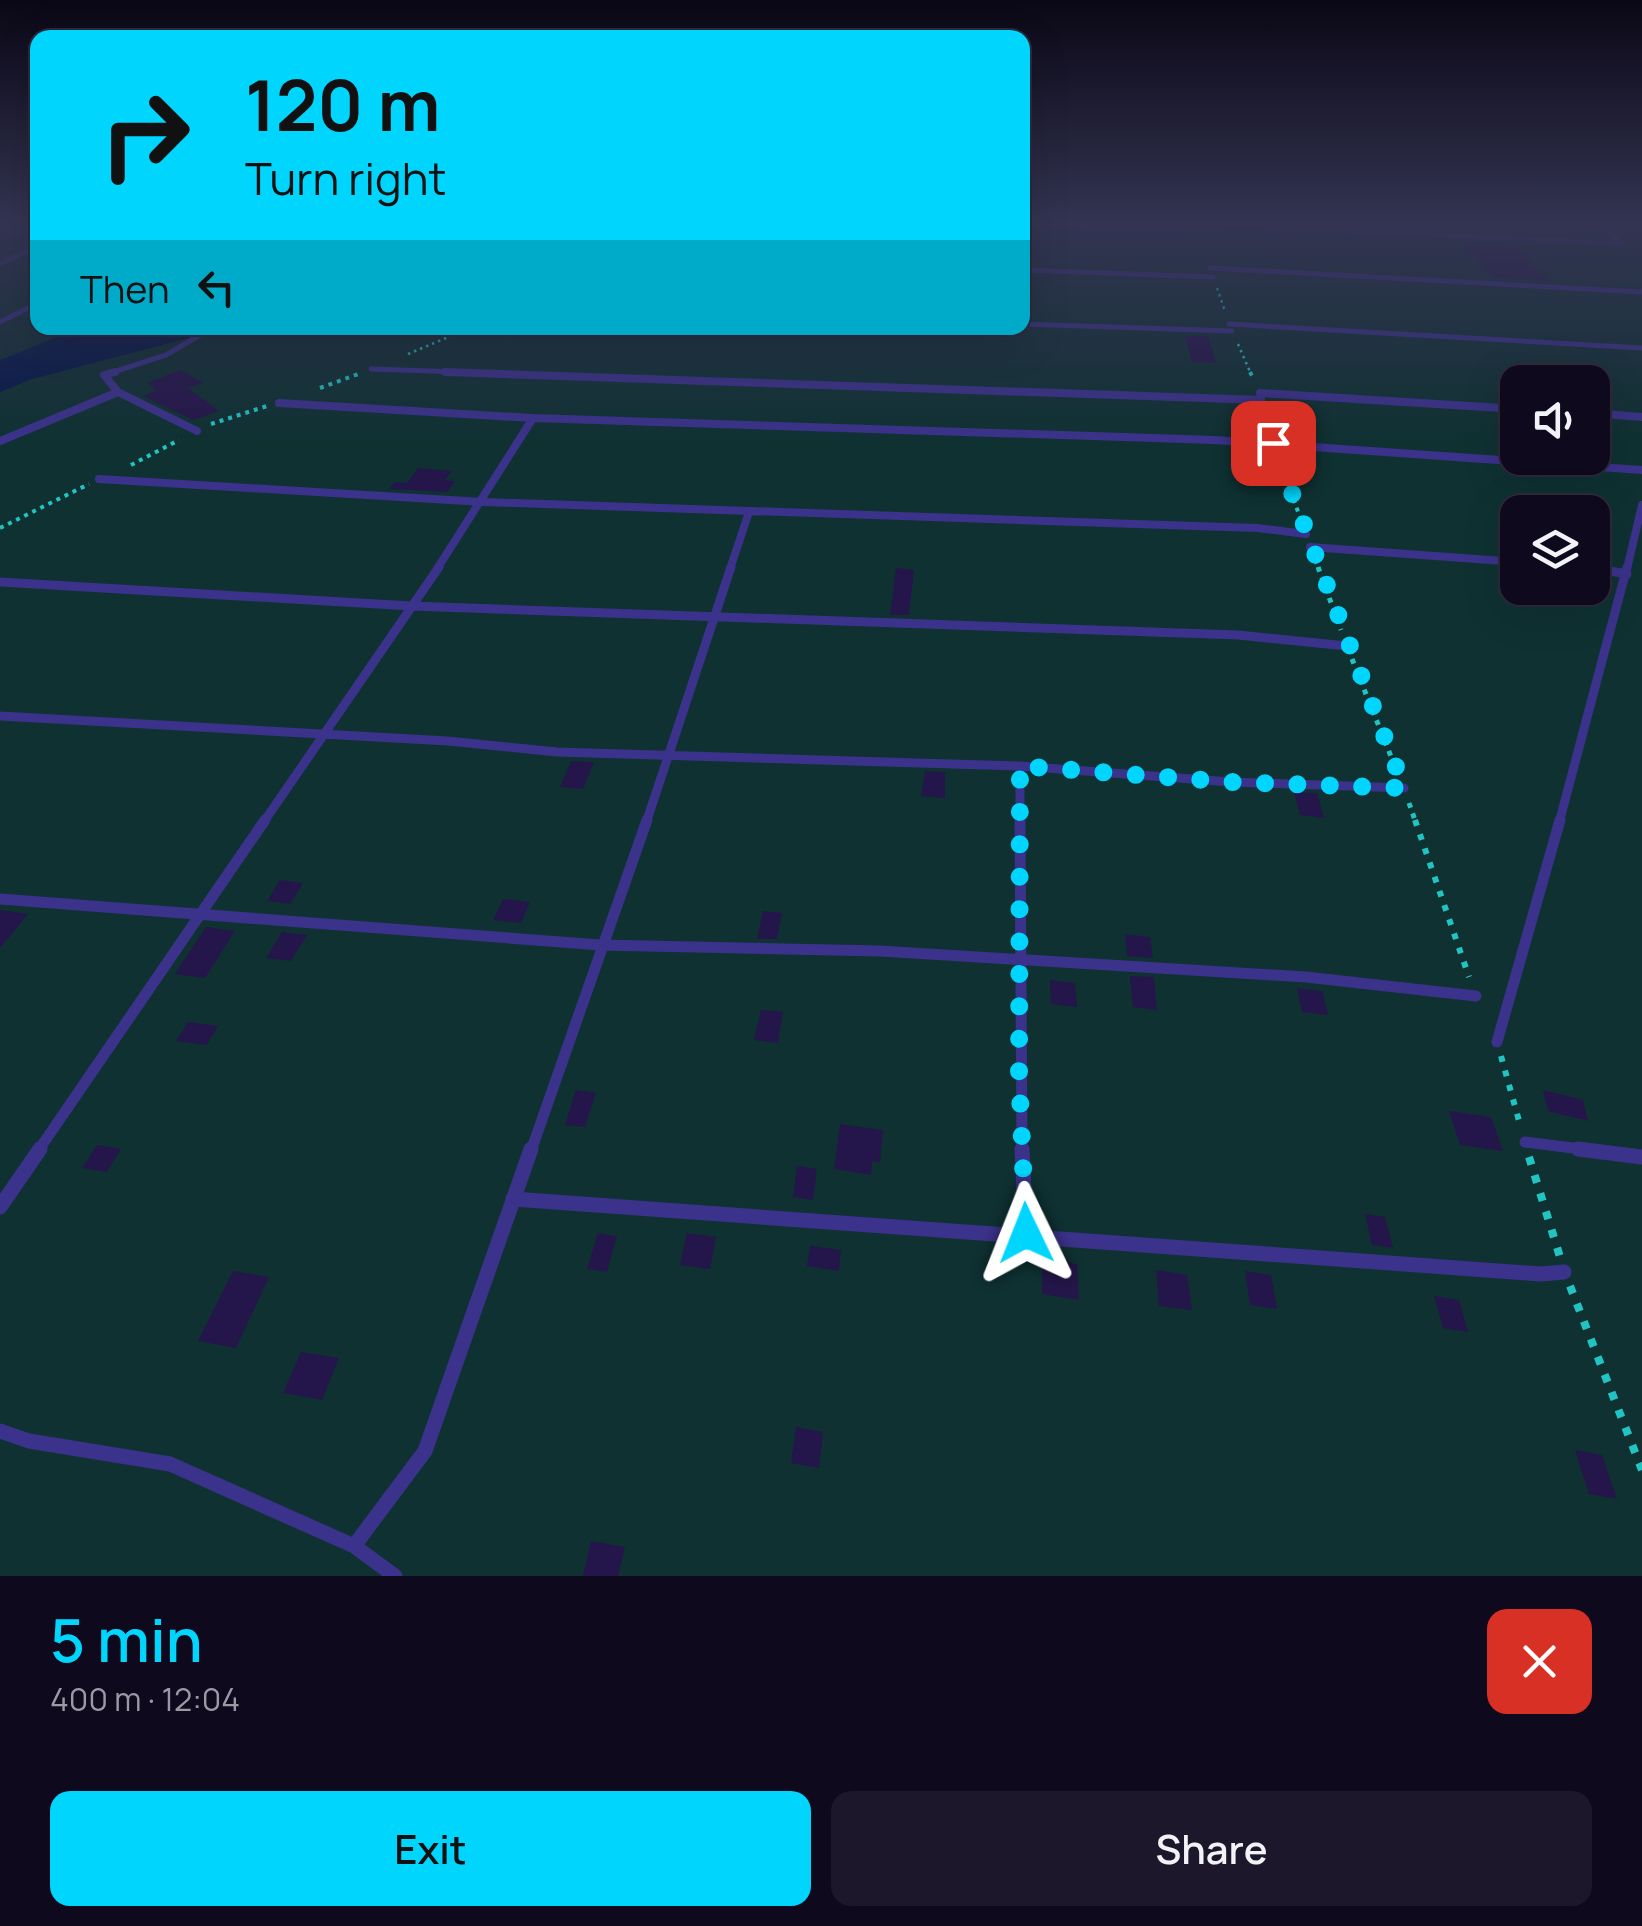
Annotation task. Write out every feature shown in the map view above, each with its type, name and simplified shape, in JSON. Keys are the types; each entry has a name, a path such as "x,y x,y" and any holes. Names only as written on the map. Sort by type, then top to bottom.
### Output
{"lane":[{"path":"0,322 30,307"},
{"path":"1030,324 1230,327 1642,348"},
{"path":"197,431 118,392 104,376 166,355 200,335"},
{"path":"371,369 1500,407"},
{"path":"0,441 118,392"},
{"path":"280,403 533,418 1273,443 1642,470"},
{"path":"1610,415 1642,417"},
{"path":"0,1207 204,915 321,734 483,502 533,418"},
{"path":"10,423 25,430"},
{"path":"99,480 483,502 1257,528 1306,534"},
{"path":"1497,1042 1642,504"},
{"path":"354,1546 425,1451 669,758 749,512"},
{"path":"1310,547 1500,561"},
{"path":"1610,571 1626,574"},
{"path":"0,582 411,606 1238,634 1347,646"},
{"path":"0,716 669,758 1020,766 1231,782 1404,788"},
{"path":"1020,766 1019,1073 1026,1233"},
{"path":"0,899 600,945 880,951 1306,977 1476,996"},
{"path":"1524,1142 1642,1157"},
{"path":"512,1200 1026,1233 1541,1274 1564,1272"},
{"path":"0,1432 29,1441 170,1464 354,1546 395,1576"}],"path":[{"path":"1219,296 1261,397"},
{"path":"316,390 453,335"},
{"path":"0,528 197,431 280,403"},
{"path":"1273,443 1306,534"},
{"path":"1310,547 1404,788 1476,996"},
{"path":"1497,1042 1564,1272 1642,1470"}],"green space":[{"path":"0,296 30,296 30,335 1030,335 1030,296 1642,296 1642,1576 0,1576"}],"water":[{"path":"62,335 191,335 32,379 0,392 0,360"}],"building":[{"path":"1185,336 1208,336 1216,363 1192,362"},
{"path":"180,370 204,383 188,388 219,411 193,420 143,396 156,391 147,383"},
{"path":"418,468 452,471 445,480 455,481 447,492 389,489 395,482 407,483"},
{"path":"896,568 914,570 909,615 890,615"},
{"path":"571,761 594,762 583,789 560,787"},
{"path":"925,771 945,772 945,798 921,796"},
{"path":"1294,792 1317,793 1324,818 1300,815"},
{"path":"280,880 303,883 290,904 267,901"},
{"path":"503,899 530,902 521,923 493,920"},
{"path":"0,910 28,914 0,948"},
{"path":"763,911 782,913 777,939 757,939"},
{"path":"206,927 235,931 205,978 175,974"},
{"path":"282,932 307,935 291,961 266,958"},
{"path":"1125,934 1150,937 1153,958 1127,956"},
{"path":"1130,976 1154,977 1157,1010 1133,1007"},
{"path":"1050,980 1075,983 1077,1007 1051,1004"},
{"path":"1297,988 1322,991 1328,1015 1302,1012"},
{"path":"761,1010 783,1012 778,1043 754,1040"},
{"path":"188,1022 218,1026 207,1045 176,1041"},
{"path":"576,1090 596,1093 585,1127 565,1125"},
{"path":"1543,1090 1583,1100 1588,1121 1548,1111"},
{"path":"1449,1111 1491,1117 1503,1151 1460,1145"},
{"path":"840,1124 883,1130 880,1162 872,1161 871,1175 834,1169"},
{"path":"97,1145 121,1149 107,1172 82,1168"},
{"path":"797,1166 817,1169 813,1200 793,1197"},
{"path":"1365,1214 1385,1217 1393,1248 1372,1245"},
{"path":"598,1233 617,1236 607,1272 587,1269"},
{"path":"687,1233 716,1237 710,1269 680,1265"},
{"path":"810,1246 841,1250 839,1271 807,1266"},
{"path":"1042,1258 1077,1264 1079,1300 1042,1294"},
{"path":"1156,1270 1187,1275 1192,1310 1159,1306"},
{"path":"233,1271 269,1277 236,1348 198,1341"},
{"path":"1245,1271 1271,1275 1277,1309 1250,1305"},
{"path":"1434,1296 1459,1300 1468,1332 1443,1328"},
{"path":"301,1352 339,1358 322,1400 283,1393"},
{"path":"796,1427 823,1432 819,1468 791,1463"},
{"path":"1575,1450 1602,1455 1617,1499 1589,1494"},
{"path":"591,1541 625,1547 618,1576 583,1576"}],"route":[{"path":"1026,1233 1019,1073 1020,766 1231,782 1404,788 1273,443"}]}
